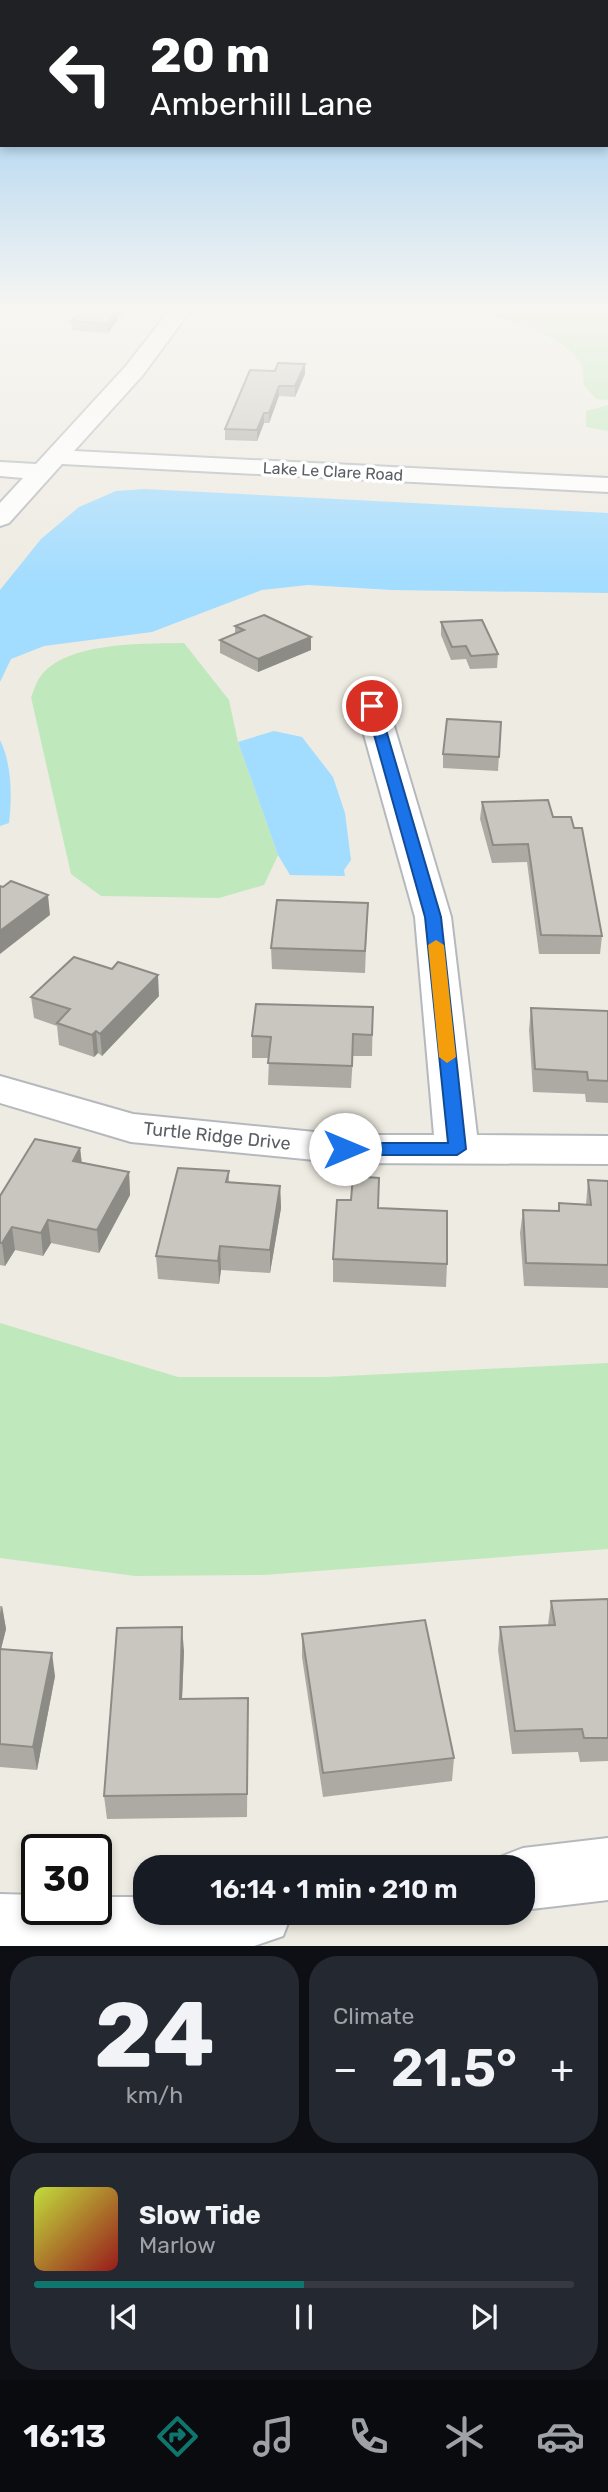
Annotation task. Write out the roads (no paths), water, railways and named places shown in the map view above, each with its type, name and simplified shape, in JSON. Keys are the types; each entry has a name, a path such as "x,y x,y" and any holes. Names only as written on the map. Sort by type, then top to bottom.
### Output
{"street":[{"path":"3,513 106,402"},
{"name":"Lake Le Clare Road","path":"0,469 51,464 608,485"},
{"path":"372,706 433,917 457,1149"},
{"name":"Turtle Ridge Drive","path":"0,1089 131,1128 345,1149 608,1150"},
{"path":"535,1878 608,1869"},
{"path":"0,1926 132,1931 175,1925"}],"water":[{"path":"144,489 608,513 608,593 392,590 308,585 262,590 152,632 44,646 11,659 0,682 0,590 41,539 79,507 116,491"},
{"path":"274,731 302,737 333,777 345,813 351,860 344,870 345,876 290,875 278,855 238,742"},
{"path":"0,740 7,759 11,792 9,823 0,826"}]}
